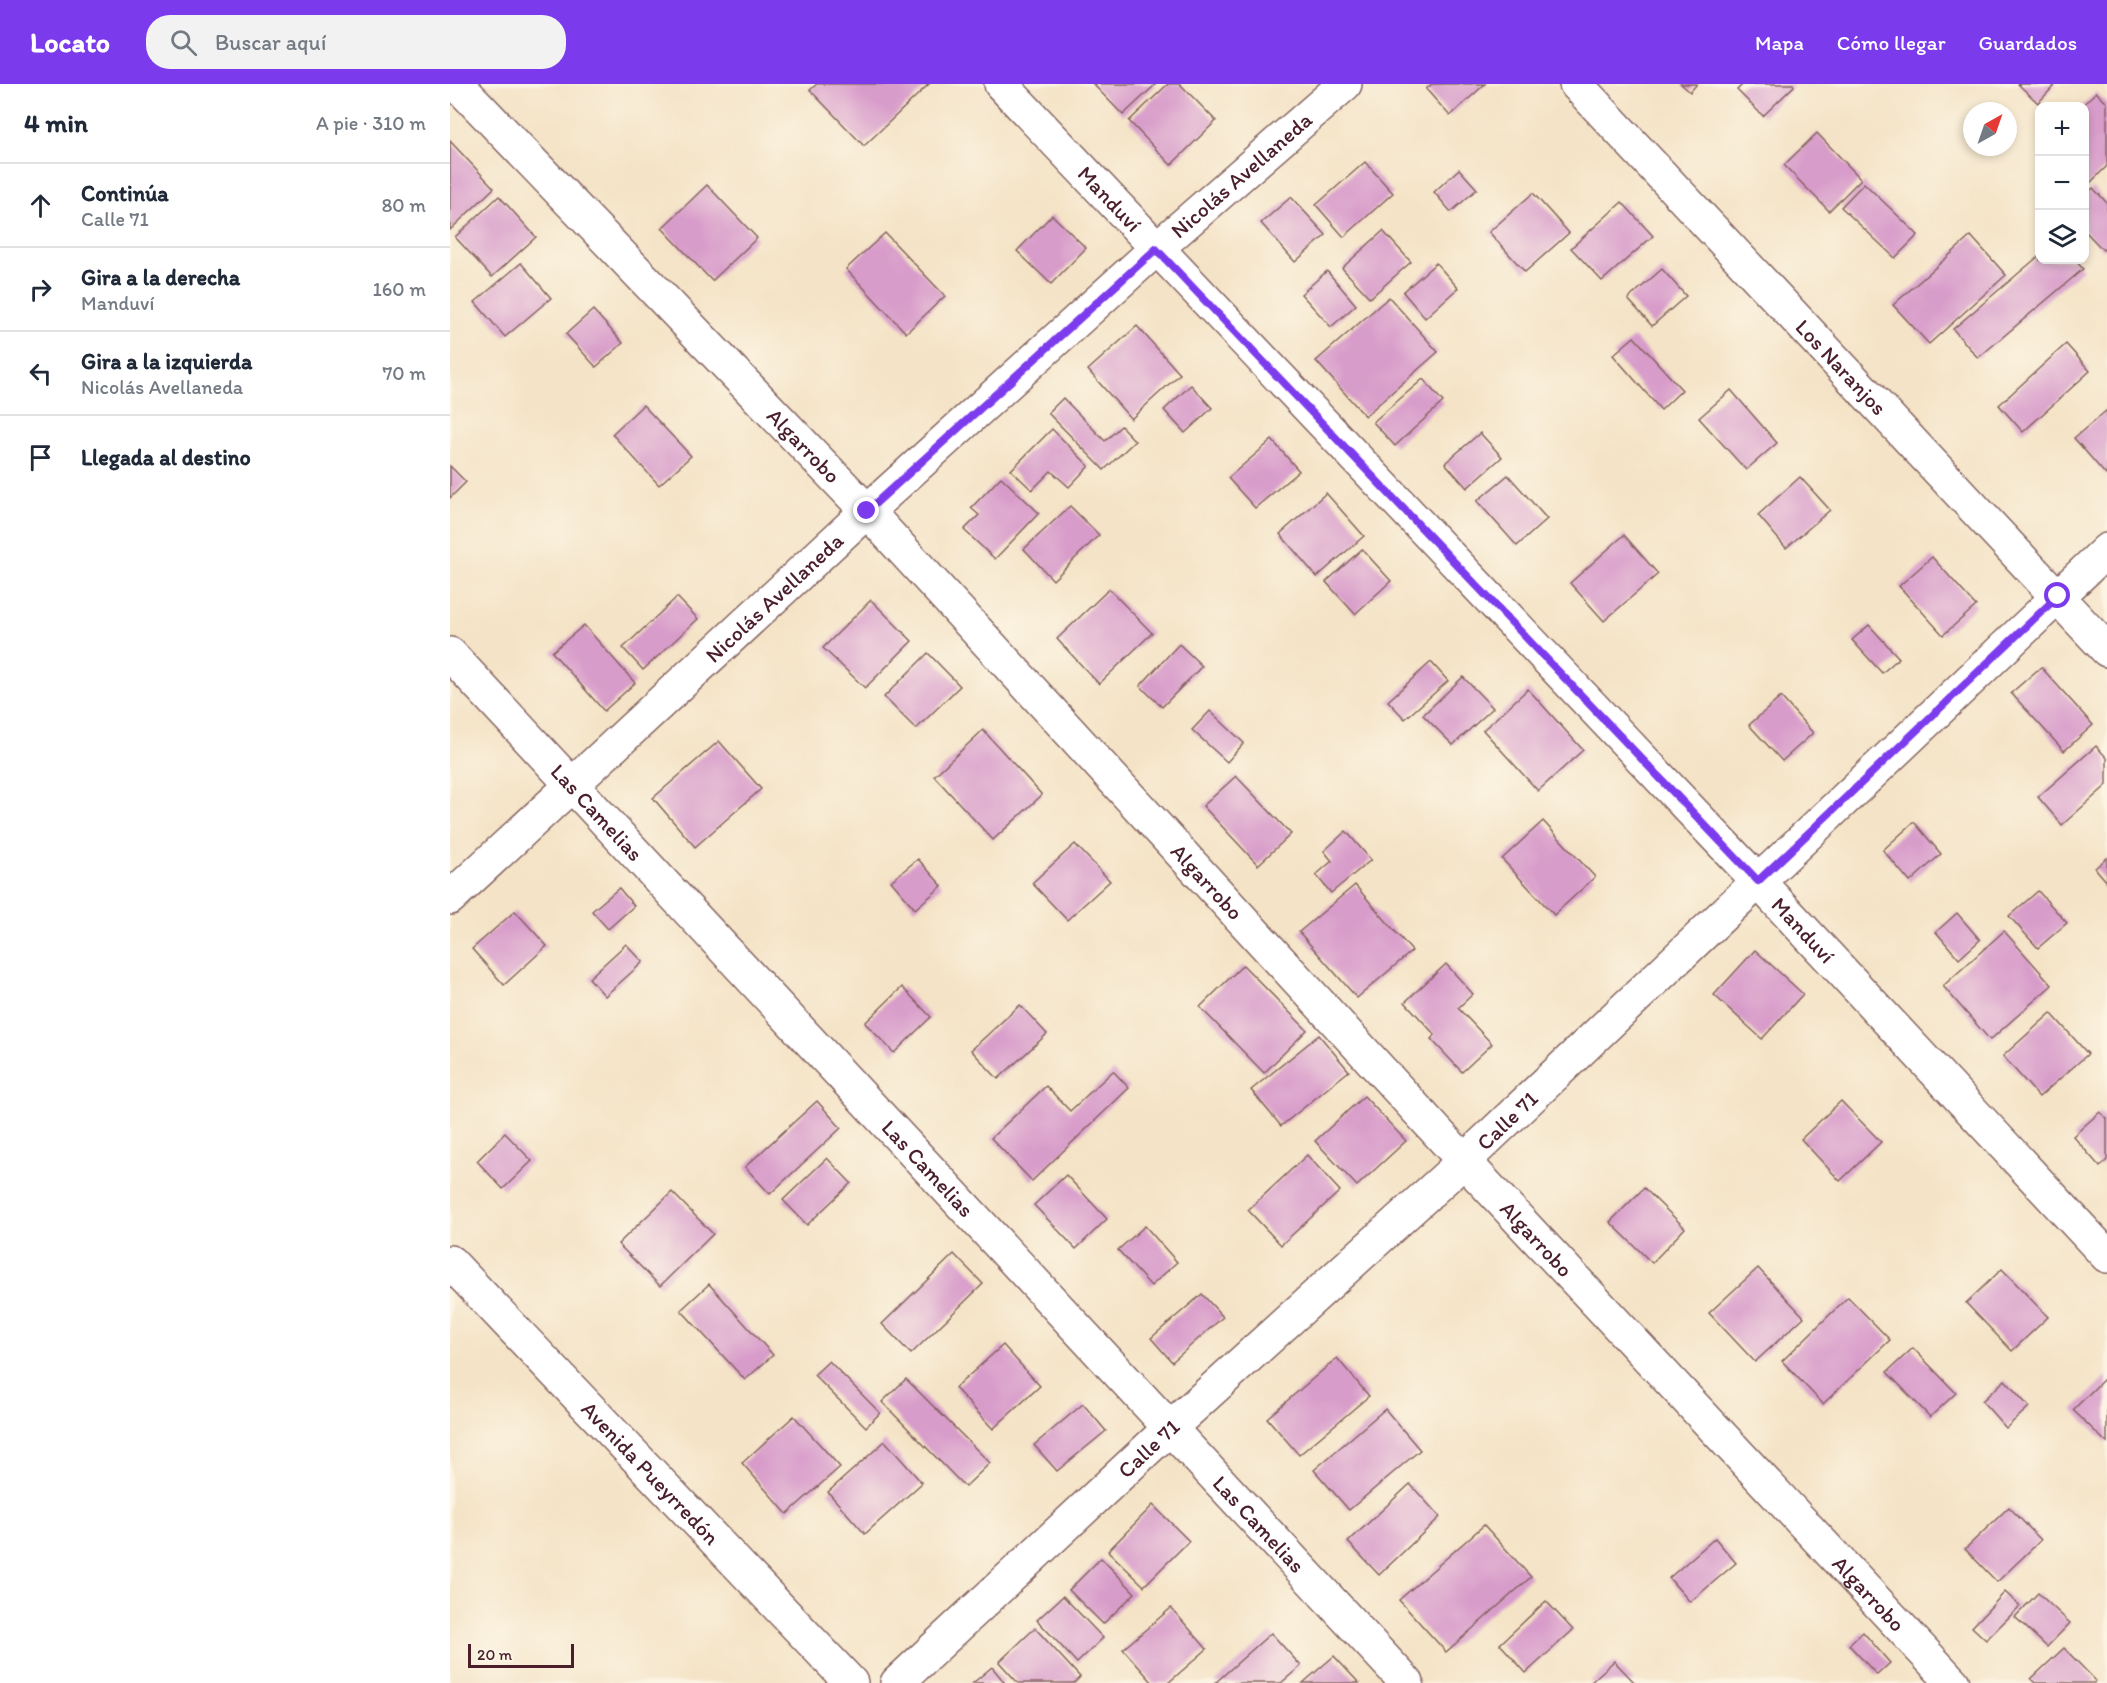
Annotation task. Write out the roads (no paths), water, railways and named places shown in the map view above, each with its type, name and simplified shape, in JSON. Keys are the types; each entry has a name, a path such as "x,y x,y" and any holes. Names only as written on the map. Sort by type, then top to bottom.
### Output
{"street":[{"name":"Algarrobo","path":"457,84 867,511 1464,1161 1953,1683"},
{"name":"Manduví","path":"1001,84 1758,881 2107,1256"},
{"name":"Nicolás Avellaneda","path":"450,898 867,511 1156,249 1346,84"},
{"name":"Los Naranjos","path":"1576,84 2107,650"},
{"name":"Calle 71","path":"897,1683 1171,1427 1464,1161 2107,550"},
{"name":"Las Camelias","path":"450,654 1407,1683"},
{"name":"Avenida Pueyrredón","path":"450,1262 851,1683"}]}
